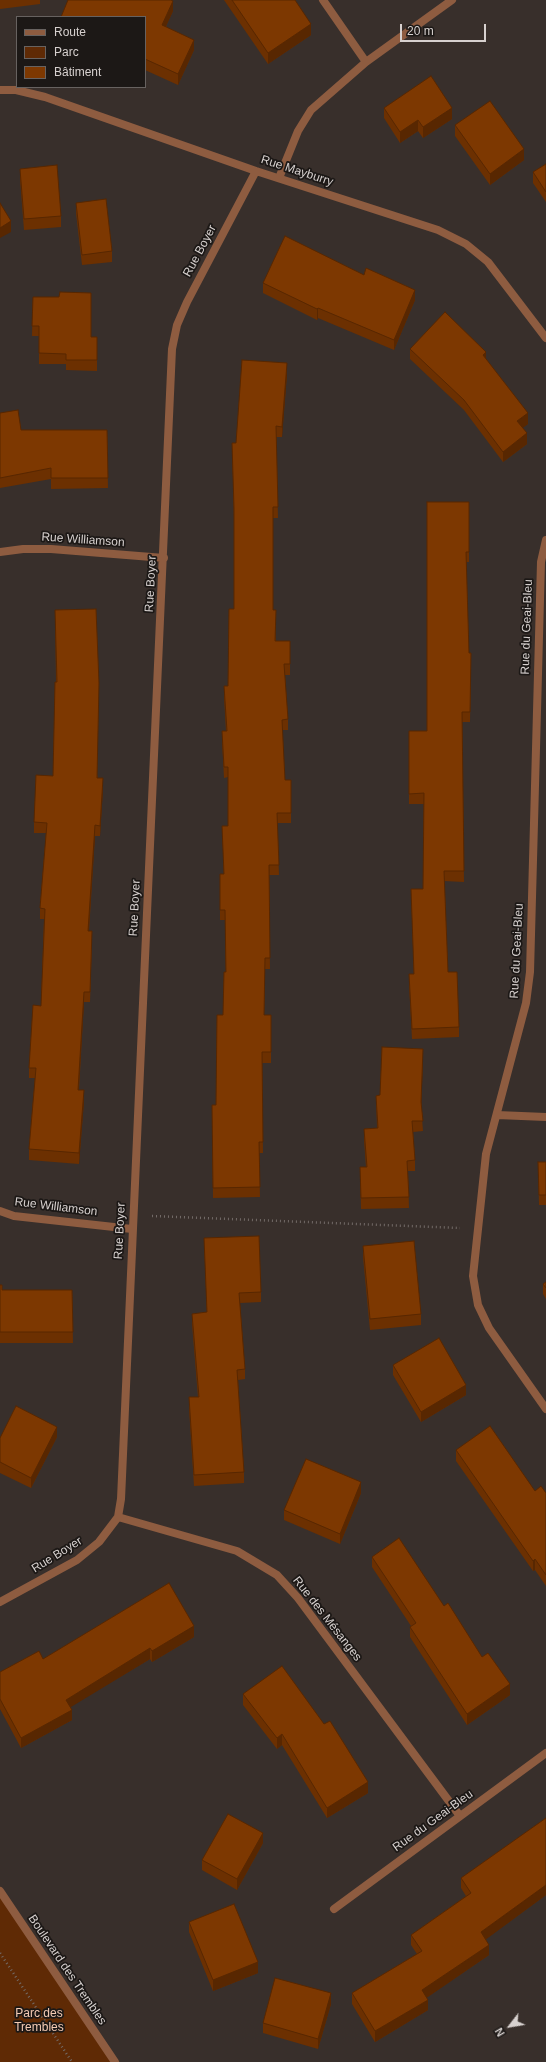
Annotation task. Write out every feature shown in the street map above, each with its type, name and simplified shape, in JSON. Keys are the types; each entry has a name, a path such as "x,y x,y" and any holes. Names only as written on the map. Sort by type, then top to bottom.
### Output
{"street":[{"path":"324,0 366,62"},
{"path":"279,178 298,131 311,110 366,62 452,0"},
{"name":"Rue Mayburry","path":"0,90 16,90 45,97 256,171 438,230 466,244 488,262 546,338"},
{"name":"Rue Boyer","path":"0,1602 77,1560 99,1542 118,1517 122,1480 132,1229 164,558 172,349 177,325 187,302 256,171"},
{"name":"Rue du Geai-Bleu","path":"546,540 541,562 530,972 526,1003 486,1154 473,1276 478,1305 493,1334 546,1409"},
{"name":"Rue Williamson","path":"0,552 24,548 164,558"},
{"path":"497,1115 546,1117"},
{"name":"Rue Williamson","path":"0,1211 14,1216 132,1229"},
{"name":"Rue des Mésanges","path":"118,1517 237,1551 277,1575 298,1598 460,1816"},
{"name":"Rue du Geai-Bleu","path":"334,1909 546,1753"},
{"name":"Boulevard des Trembles","path":"0,1891 115,2062"}],"path":[{"path":"133,1214 477,1229"},
{"path":"0,1953 72,2062"}],"green space":[{"name":"Parc des Trembles","path":"0,1891 115,2062 0,2062"}],"building":[{"path":"68,0 171,0 173,1 162,25 194,40 178,74 146,59 146,16 61,16"},
{"path":"232,0 295,0 311,24 268,53"},
{"path":"431,76 452,108 423,127 418,120 400,132 384,108"},
{"path":"490,101 524,149 490,174 455,125"},
{"path":"546,164 546,192 533,172"},
{"path":"57,165 61,216 24,219 20,169"},
{"path":"106,199 112,251 82,255 76,203"},
{"path":"0,203 11,221 0,228"},
{"path":"285,236 364,275 366,268 415,290 394,340 318,308 317,309 263,283"},
{"path":"60,292 91,293 91,337 97,337 97,360 66,360 66,354 39,353 39,326 32,326 33,297 59,297"},
{"path":"445,312 486,352 483,355 528,413 517,421 527,433 503,452 464,400 410,349"},
{"path":"242,360 287,363 282,427 276,426 278,507 273,507 273,610 276,610 275,641 290,641 290,664 284,664 288,719 282,720 285,780 291,780 291,813 277,813 279,865 269,865 270,958 265,958 264,1015 271,1015 271,1052 262,1052 263,1142 259,1142 260,1187 213,1188 212,1105 216,1105 217,1015 223,1015 224,972 226,972 225,910 220,910 220,874 224,874 222,826 228,826 228,767 224,767 222,731 227,731 224,686 228,686 229,609 234,609 234,508 232,443 236,443"},
{"path":"18,410 21,430 107,430 108,478 51,478 51,468 0,478 0,413"},
{"path":"427,502 469,502 469,552 466,552 469,653 471,653 470,712 462,712 464,871 444,871 448,972 457,972 459,1027 412,1029 409,974 414,974 411,889 423,889 424,793 409,794 409,731 427,731"},
{"path":"96,609 99,683 97,778 103,778 100,826 95,825 88,931 92,931 90,992 84,992 78,1090 84,1090 79,1153 29,1149 36,1068 29,1068 33,1005 41,1006 45,909 40,908 47,823 34,822 36,775 53,776 55,682 57,682 55,610"},
{"path":"382,1047 423,1049 421,1102 423,1121 412,1121 415,1160 407,1161 409,1197 361,1198 360,1167 367,1167 364,1129 378,1128 376,1096 380,1095"},
{"path":"538,1162 546,1162 546,1195 539,1195"},
{"path":"259,1236 261,1292 239,1293 245,1369 237,1370 244,1472 194,1475 189,1397 199,1397 192,1314 207,1312 204,1238"},
{"path":"414,1241 421,1314 370,1319 363,1246"},
{"path":"0,1285 2,1285 2,1290 72,1290 73,1332 0,1332"},
{"path":"439,1338 466,1385 421,1412 393,1365"},
{"path":"16,1406 57,1427 31,1478 0,1462 0,1438"},
{"path":"490,1426 535,1491 541,1486 546,1493 546,1575 535,1559 533,1561 456,1450"},
{"path":"306,1459 361,1482 340,1534 284,1510"},
{"path":"399,1538 444,1606 448,1603 482,1657 488,1653 510,1684 467,1714 410,1627 416,1623 372,1557"},
{"path":"169,1583 194,1626 152,1651 150,1648 66,1700 72,1710 21,1738 0,1699 0,1672 39,1651 43,1659"},
{"path":"282,1666 324,1724 330,1721 368,1782 327,1808 282,1734 277,1738 243,1694"},
{"path":"228,1814 263,1833 237,1879 202,1860"},
{"path":"546,1818 546,1885 481,1932 489,1945 422,1990 428,2000 375,2031 352,1993 422,1951 411,1935 471,1893 461,1878"},
{"path":"234,1904 258,1962 213,1980 189,1922"},
{"path":"275,1978 331,1993 318,2039 263,2023"}]}
